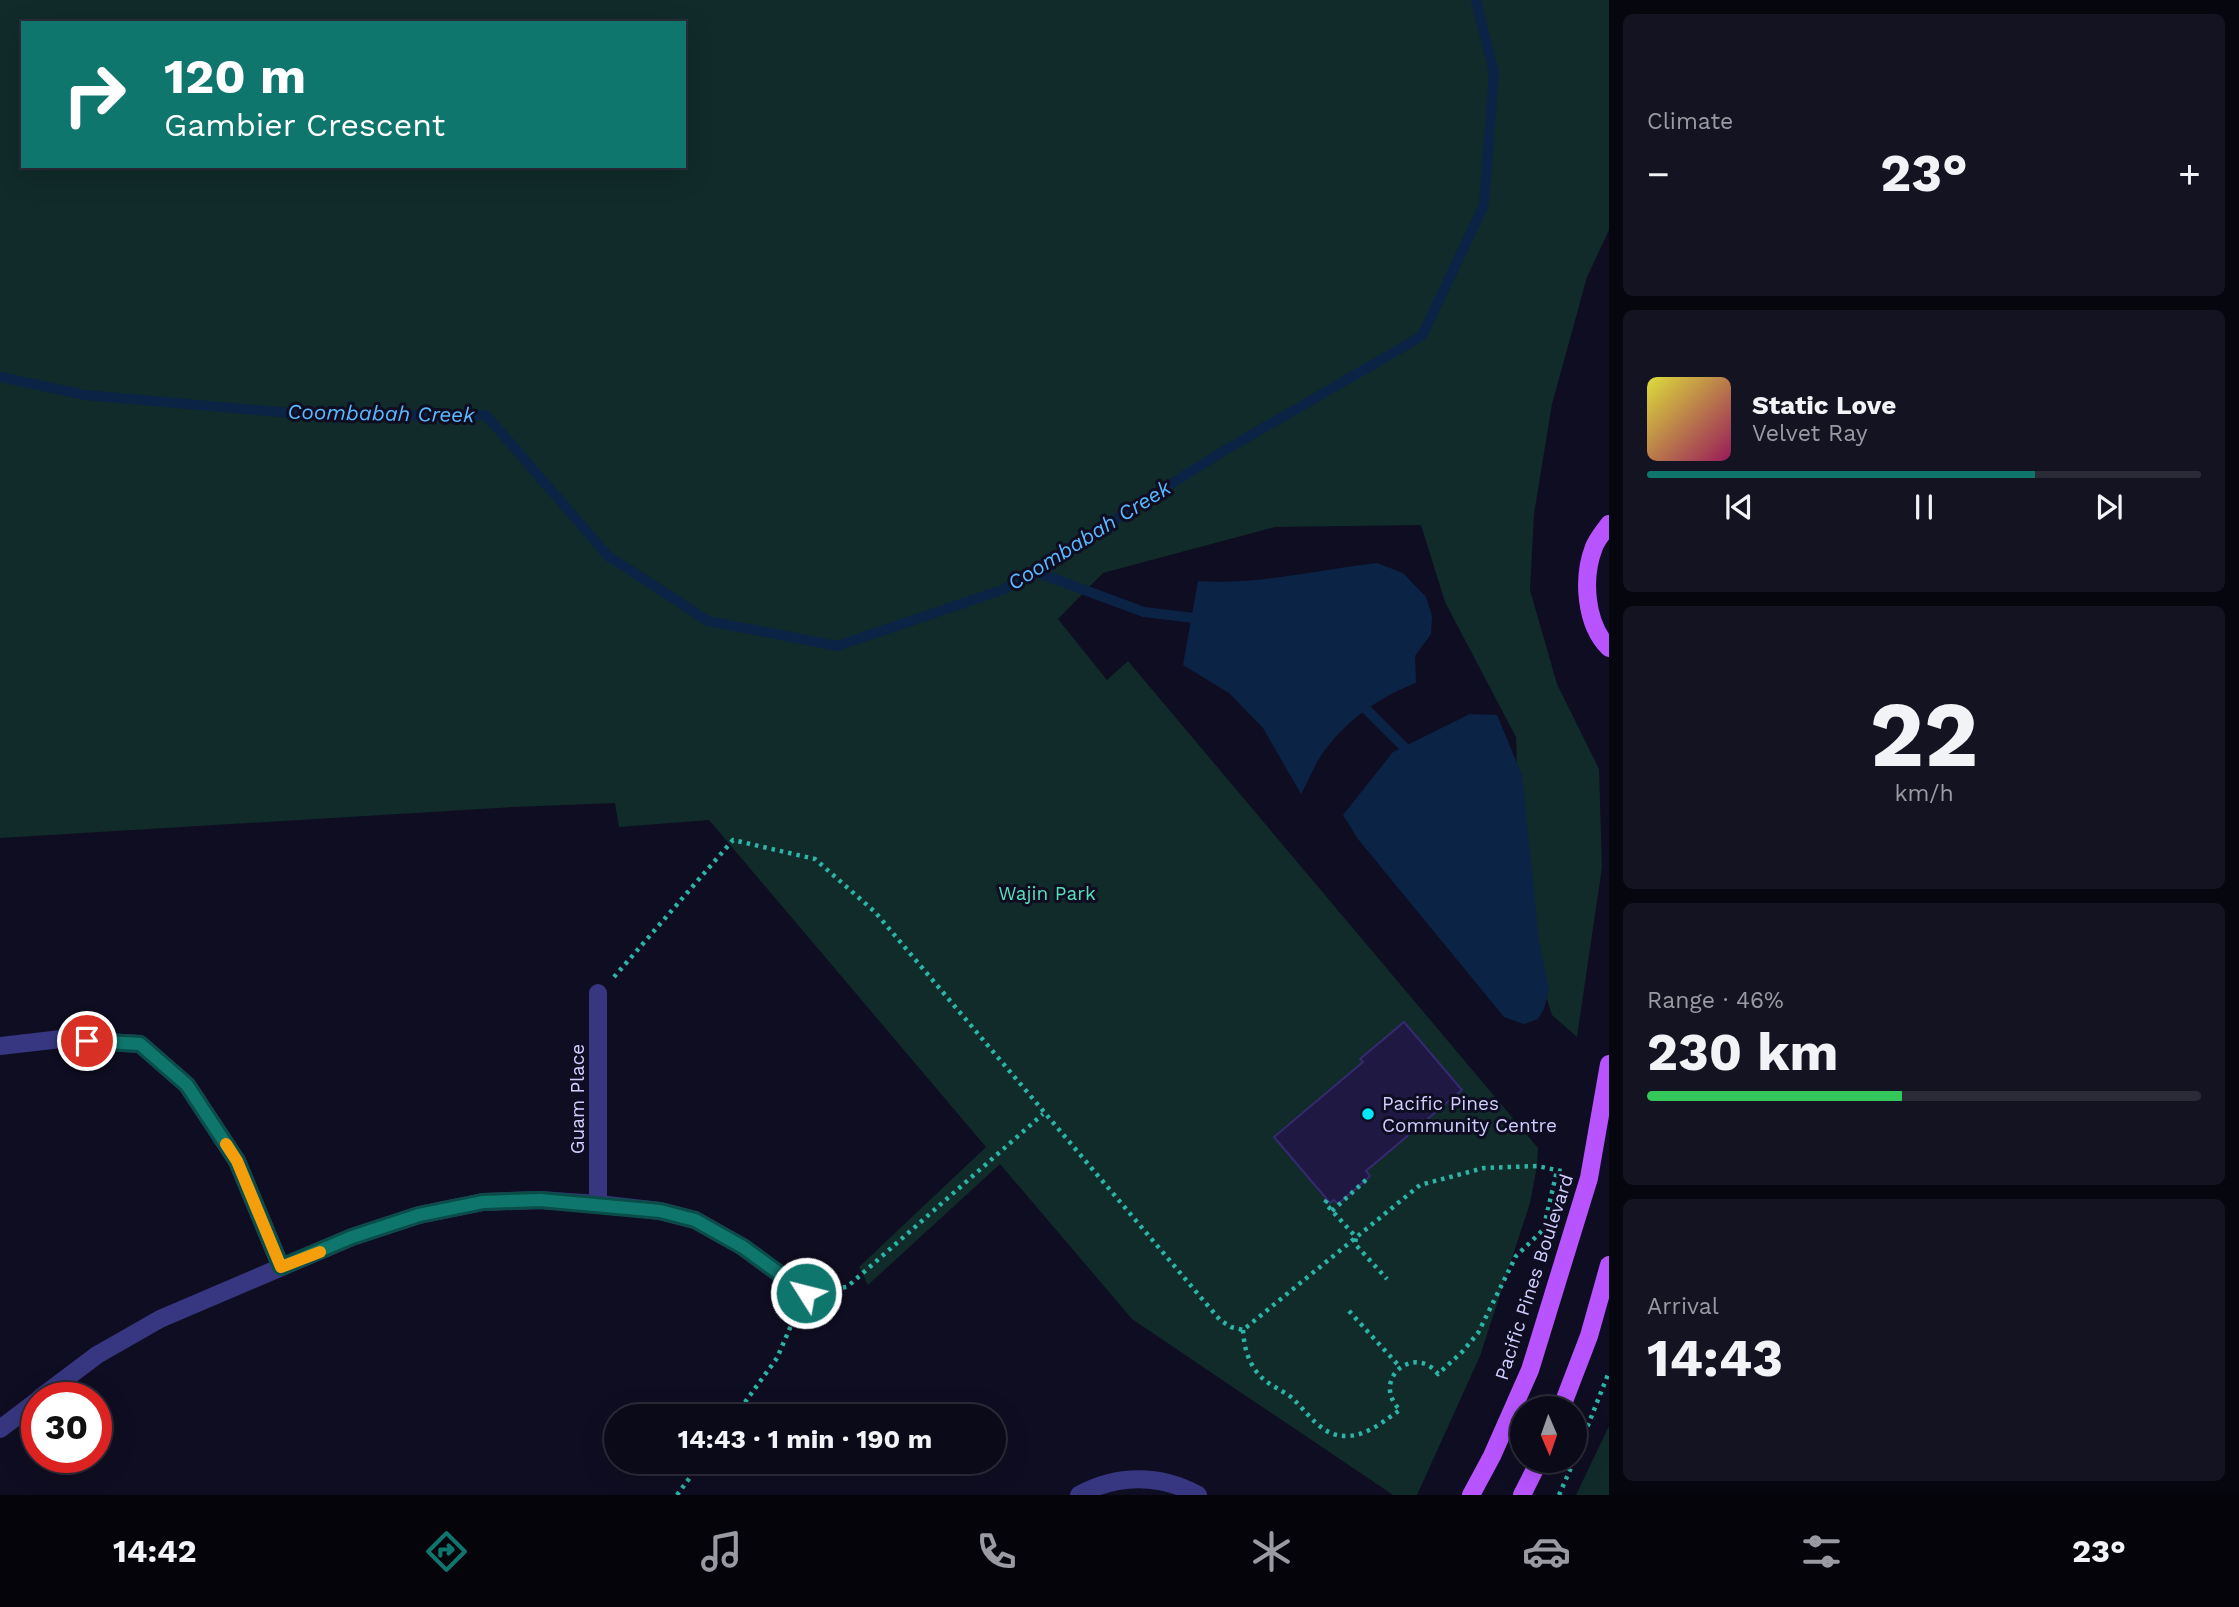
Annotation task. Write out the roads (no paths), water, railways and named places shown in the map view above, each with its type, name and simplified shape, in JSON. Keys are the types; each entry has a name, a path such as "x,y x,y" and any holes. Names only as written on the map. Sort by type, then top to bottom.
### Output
{"main road":[{"path":"1609,524 1594,547 1586,580 1590,613 1609,648"},
{"name":"Pacific Pines Boulevard","path":"1471,1495 1492,1456 1524,1382 1546,1318 1589,1178 1609,1064"},
{"path":"1566,1396 1589,1336 1609,1265"},
{"path":"1522,1495 1532,1474"}],"street":[{"name":"Guam Place","path":"598,993 598,1205"},
{"path":"0,1046 61,1039 140,1044 187,1085 237,1161 281,1267"},
{"path":"62,1382 97,1355 160,1319 365,1232 419,1215 470,1205 540,1200 660,1211 695,1220 743,1247 806,1293"},
{"path":"0,1429 21,1413"},
{"path":"1079,1495 1113,1481 1133,1478 1173,1484 1198,1495"}],"water":[{"path":"1377,563 1403,573 1426,597 1432,616 1431,634 1415,656 1416,683 1390,695 1354,719 1321,755 1301,794 1263,728 1229,693 1183,665 1198,581 1266,579"},
{"path":"1470,714 1497,715 1522,775 1539,941 1549,989 1544,1009 1538,1019 1524,1024 1504,1017 1358,839 1343,815 1393,752"}],"waterway":[{"name":"Coombabah Creek","path":"0,377 85,395 325,416 486,415 608,556 708,621 837,646 1005,589 1217,455 1422,336 1484,205 1494,72 1476,0"},
{"path":"1033,571 1144,612 1202,619"},
{"path":"1359,702 1413,756"}],"place":[{"name":"Pacific Pines Community Centre","path":"1368,1114"}],"park label":[{"name":"Wajin Park","path":"1047,893"}]}
